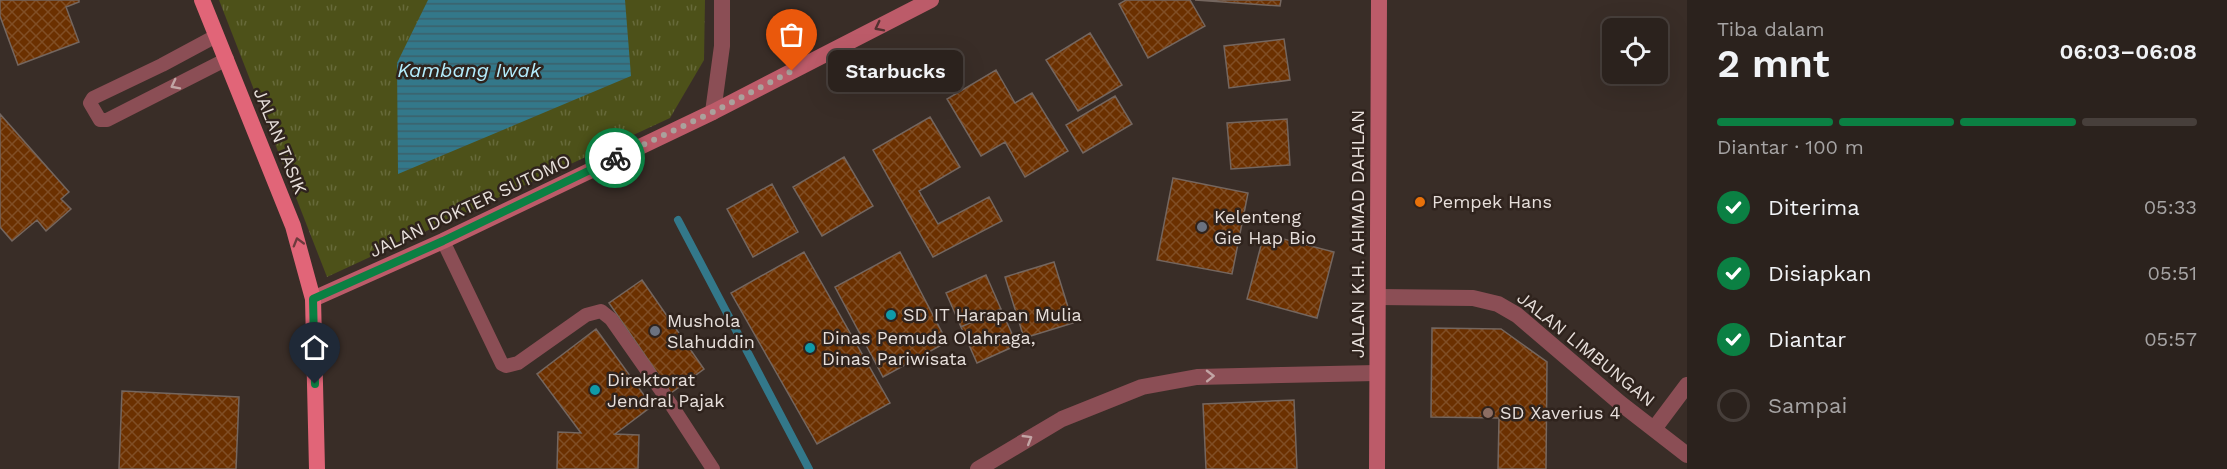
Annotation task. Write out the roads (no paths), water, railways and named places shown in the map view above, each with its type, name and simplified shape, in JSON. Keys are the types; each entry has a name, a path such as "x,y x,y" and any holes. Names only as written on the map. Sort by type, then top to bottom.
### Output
{"main road":[{"name":"JALAN TASIK","path":"202,0 293,226 313,299 317,469"},
{"name":"JALAN DOKTER SUTOMO","path":"313,299 443,241 713,112 931,0"},
{"name":"JALAN K.H. AHMAD DAHLAN","path":"1377,469 1379,0"}],"street":[{"path":"713,112 722,46 722,0"},
{"name":"JALAN LIMBUNGAN","path":"1378,297 1473,298 1498,304 1517,315 1687,455"},
{"path":"978,469 1062,419 1142,387 1197,377 1376,373"},
{"path":"1654,429 1687,385"}],"lane":[{"path":"216,36 93,98 90,103 100,120 107,120 227,58"},
{"path":"443,241 502,364 512,366 518,363 586,315 601,311 618,329 713,469"}],"water":[{"name":"Kambang Iwak","path":"428,0 625,0 631,76 398,174 397,63"}],"waterway":[{"path":"678,220 809,469"}],"place":[{"name":"Starbucks","path":"792,71"},
{"name":"Pempek Hans","path":"1420,202"},
{"name":"Kelenteng Gie Hap Bio","path":"1202,227"},
{"name":"SD IT Harapan Mulia","path":"891,315"},
{"name":"Mushola Slahuddin","path":"655,331"},
{"name":"Dinas Pemuda Olahraga, Dinas Pariwisata","path":"810,348"},
{"name":"Direktorat Jendral Pajak","path":"595,390"},
{"name":"SD Xaverius 4","path":"1488,413"}]}
